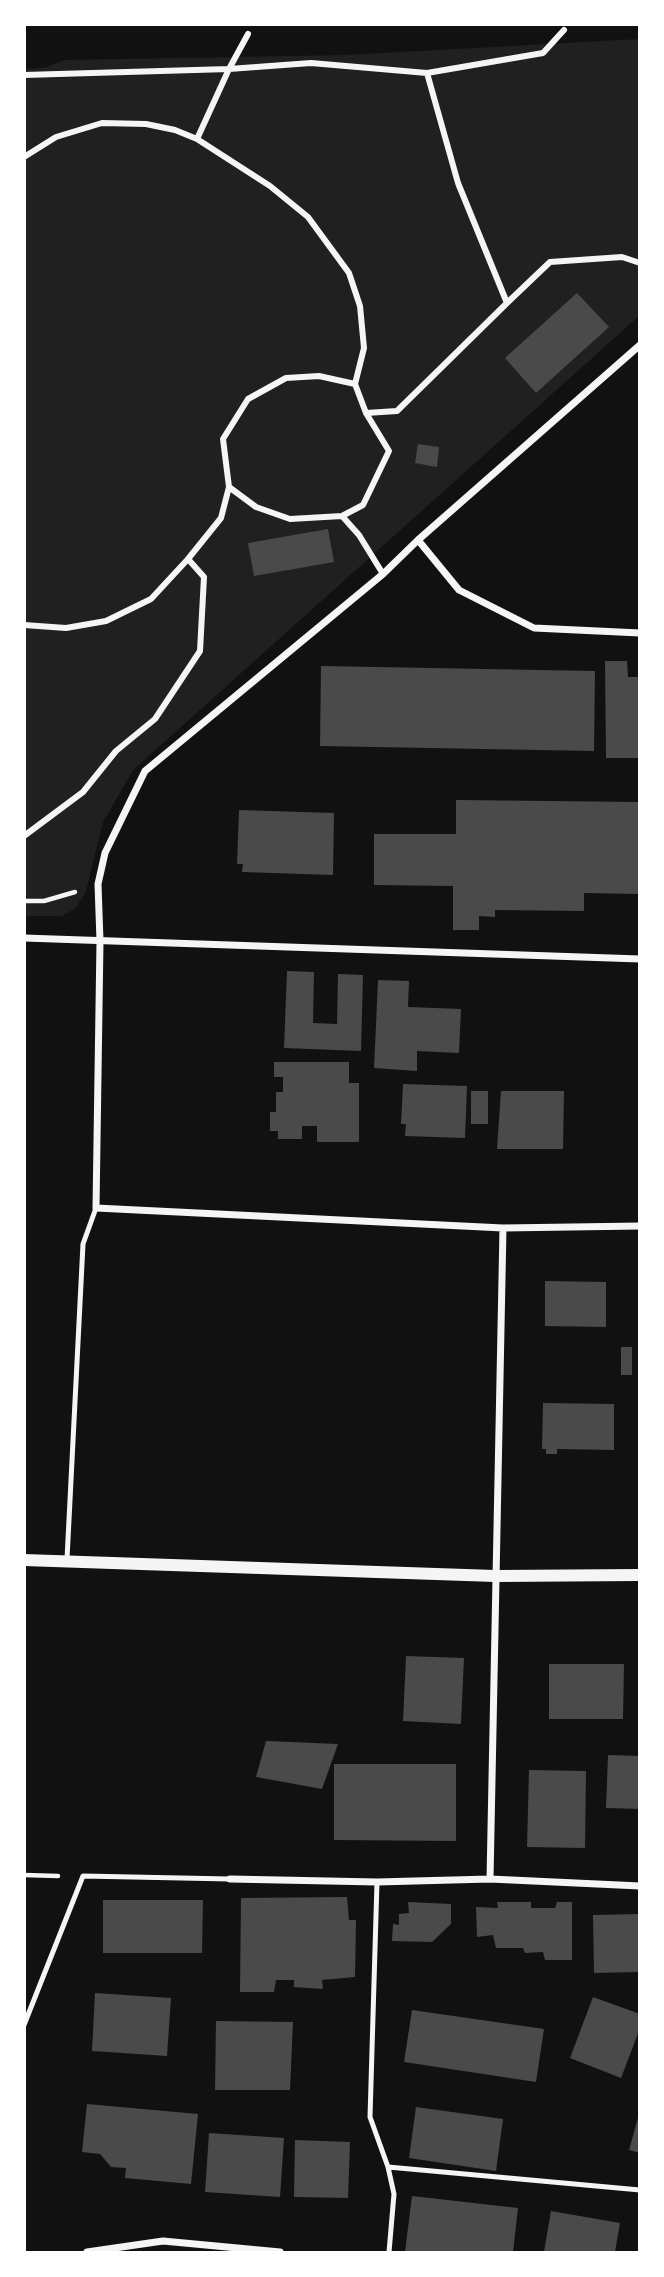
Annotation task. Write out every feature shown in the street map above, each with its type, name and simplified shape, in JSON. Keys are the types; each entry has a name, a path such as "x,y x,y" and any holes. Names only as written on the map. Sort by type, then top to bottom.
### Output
{"street":[{"path":"24,75 311,64 427,73 543,53 564,30"},
{"path":"197,139 248,34"},
{"path":"427,73 458,183 507,303"},
{"path":"24,156 56,137 102,123 146,124 175,130 197,139 270,186 308,217 349,273 360,306 364,348 355,384 366,413 389,451 363,505 342,516 290,519 256,507 229,487"},
{"path":"366,413 397,411 550,262 622,257 639,263"},
{"path":"639,345 383,574 145,771 105,853 98,884 100,941 96,1208 503,1228 639,1226"},
{"path":"24,625 66,628 106,621 151,599 221,518 229,487 223,439 248,399 286,378 319,376 355,384"},
{"path":"342,516 359,535 383,574"},
{"path":"418,540 460,590 534,628 639,633"},
{"path":"24,836 83,792 116,751 155,719 200,651 204,577 188,559"},
{"path":"24,938 639,959"},
{"path":"489,1879 503,1228"},
{"path":"24,1560 495,1576 639,1575"},
{"path":"230,1879 377,1882 489,1879 639,1886"},
{"path":"87,2252 163,2241 280,2252"}],"lane":[{"path":"67,1561 83,1244 96,1208"},
{"path":"24,2025 83,1876 230,1879"},
{"path":"377,1882 370,2117 388,2167 394,2194 389,2252"},
{"path":"388,2167 639,2190"}],"path":[{"path":"24,901 44,901 98,884"}],"shaded area":[{"path":"639,39 639,316 133,770 103,822 86,891 76,908 62,916 24,916 24,69 43,68 65,60 346,55"}],"building":[{"path":"577,293 609,327 536,393 505,358"},
{"path":"418,444 439,447 437,467 415,463"},
{"path":"328,529 334,562 254,576 248,543"},
{"path":"605,661 627,661 628,677 640,677 640,758 606,758"},
{"path":"321,666 595,671 594,751 320,746"},
{"path":"456,800 640,802 640,894 584,893 584,911 495,910 495,917 479,916 479,930 453,930 453,886 374,885 374,834 456,834"},
{"path":"239,810 334,813 333,875 242,872 243,864 237,864"},
{"path":"287,971 314,972 313,1023 337,1024 338,974 363,975 361,1051 284,1048"},
{"path":"378,980 409,981 408,1007 461,1009 459,1053 417,1051 417,1071 374,1068"},
{"path":"274,1062 349,1062 349,1083 359,1083 359,1142 317,1142 317,1126 302,1126 302,1139 278,1139 278,1131 270,1131 270,1112 276,1112 276,1092 283,1092 283,1077 274,1077"},
{"path":"403,1084 467,1086 465,1138 405,1136 406,1124 401,1124"},
{"path":"471,1091 488,1091 488,1124 471,1124"},
{"path":"501,1091 564,1091 563,1149 497,1149"},
{"path":"545,1281 606,1282 606,1327 545,1326"},
{"path":"621,1347 632,1347 632,1375 621,1375"},
{"path":"543,1403 614,1404 614,1450 557,1449 557,1454 546,1454 546,1449 542,1449"},
{"path":"406,1656 464,1658 461,1724 403,1721"},
{"path":"549,1664 624,1664 623,1719 549,1719"},
{"path":"266,1741 338,1744 322,1789 256,1777"},
{"path":"608,1755 640,1756 640,1809 606,1808"},
{"path":"334,1764 456,1764 456,1841 334,1840"},
{"path":"529,1770 586,1771 585,1848 527,1847"},
{"path":"347,1897 349,1920 356,1920 355,1977 322,1980 323,1989 294,1987 294,1980 276,1980 274,1992 240,1992 241,1898"},
{"path":"103,1900 203,1900 202,1953 103,1953"},
{"path":"408,1902 451,1904 451,1924 432,1942 392,1941 393,1924 399,1925 399,1914 409,1913"},
{"path":"497,1902 531,1902 531,1908 555,1908 557,1902 572,1902 572,1960 545,1960 543,1952 525,1953 523,1948 496,1948 493,1935 477,1937 476,1907 498,1908"},
{"path":"640,1914 640,1972 594,1973 593,1915"},
{"path":"95,1993 171,1998 167,2056 92,2051"},
{"path":"593,1997 640,2014 640,2028 621,2078 570,2058"},
{"path":"412,2010 544,2029 536,2082 404,2062"},
{"path":"216,2021 293,2022 290,2090 215,2090"},
{"path":"87,2104 198,2114 191,2184 125,2178 126,2168 111,2167 100,2154 82,2152"},
{"path":"416,2107 503,2119 496,2171 409,2158"},
{"path":"640,2114 640,2153 629,2150"},
{"path":"209,2133 284,2138 280,2197 205,2192"},
{"path":"295,2140 350,2142 348,2198 294,2197"},
{"path":"412,2196 518,2208 513,2252 405,2252"},
{"path":"551,2211 620,2223 615,2252 544,2252"}]}
